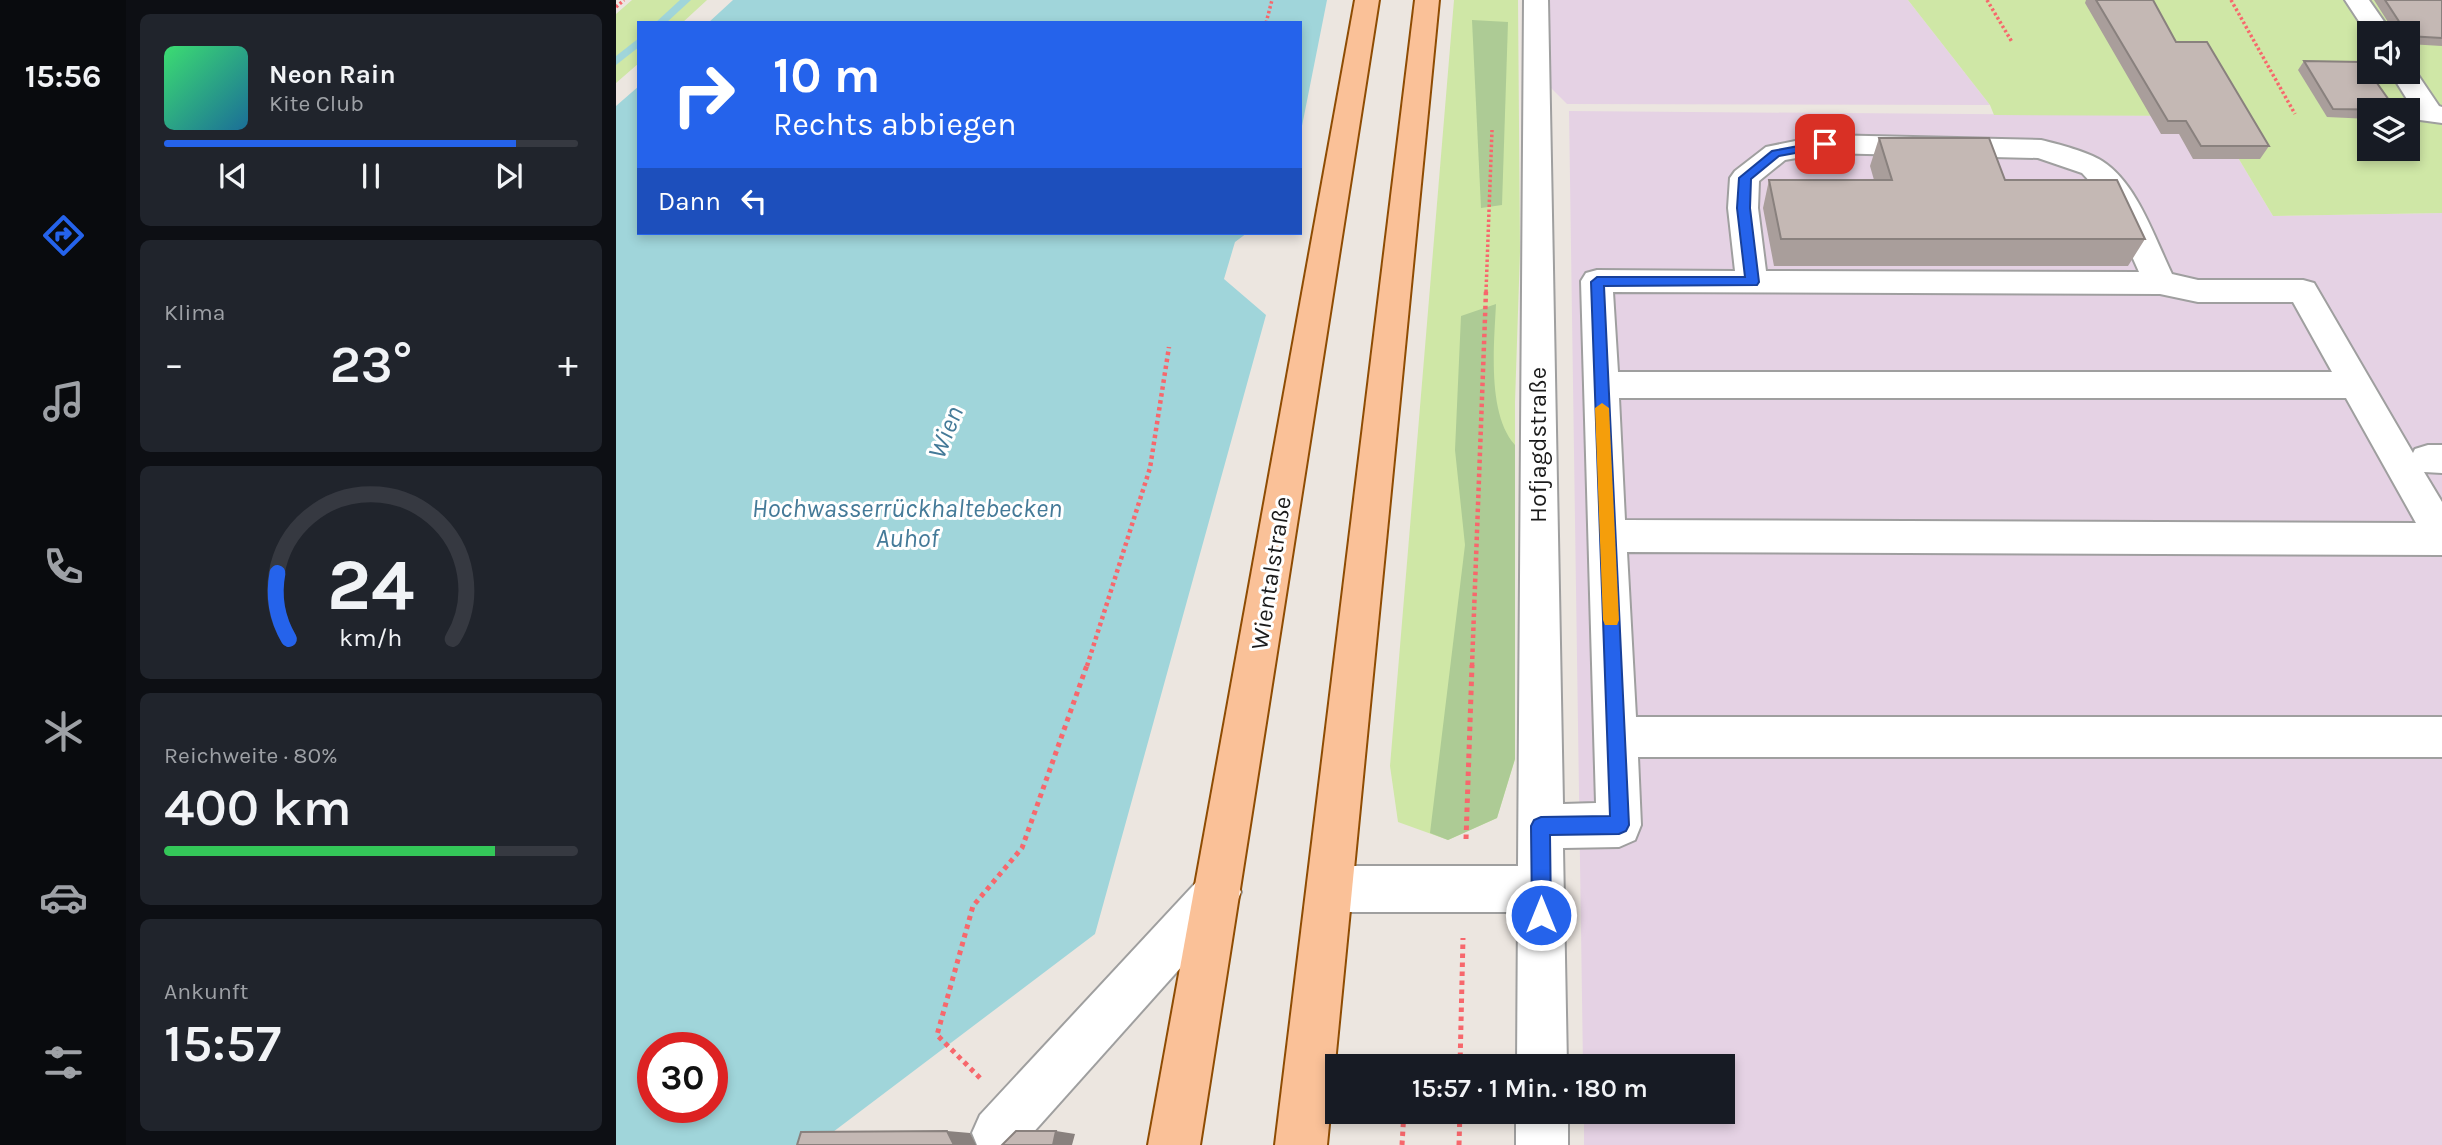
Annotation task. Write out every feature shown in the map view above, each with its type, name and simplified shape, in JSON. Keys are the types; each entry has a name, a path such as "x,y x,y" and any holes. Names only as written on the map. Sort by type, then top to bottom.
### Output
{"main road":[{"name":"Wientalstraße","path":"1174,1145 1367,0"},
{"path":"1301,1145 1427,0"}],"street":[{"name":"Hofjagdstraße","path":"1536,0 1542,1054"},
{"path":"2357,0 2371,21"},
{"path":"2412,84 2438,120"},
{"path":"1752,282 1743,208 1745,178 1776,153 1825,144 2041,149 2092,167 2120,196 2160,283"},
{"path":"1541,826 1619,825 1616,737 1607,536 1597,282 2160,283 2198,291 2302,291 2442,537 1607,536"},
{"path":"1601,386 2356,385"},
{"path":"2442,459 2428,459 2442,482"},
{"path":"1616,737 2442,737"},
{"path":"1330,889 1541,890"},
{"path":"998,1133 1218,892"},
{"path":"1542,1124 1542,1145"}],"path":[{"path":"616,7 624,0"},
{"path":"1267,21 1272,0"},
{"path":"1987,0 2012,41"},
{"path":"2231,0 2295,114"},
{"path":"1460,1054 1493,125"},
{"path":"986,1083 937,1035 973,906 1022,848 1097,635 1150,468 1169,347"},
{"path":"1402,1145 1403,1124"},
{"path":"1459,1145 1460,1124"}],"shaded area":[{"path":"1548,0 1908,0 1990,105 1567,104 1548,85"},
{"path":"1569,111 2213,116 2273,216 2442,213 2442,1145 1584,1145 1584,1124 1735,1124 1735,1054 1583,1054"}],"green space":[{"path":"632,0 707,0 684,21 637,21 637,65 616,83 616,14"},
{"path":"1454,0 1518,0 1520,252 1515,402 1515,759 1497,818 1448,840 1398,822 1390,766"},
{"path":"1908,0 2442,0 2442,213 2273,216 2213,116 1994,115 1990,105"},
{"path":"1472,20 1508,22 1502,205 1481,208"},
{"path":"1496,304 1496,398 1506,432 1515,445 1515,759 1497,818 1448,840 1430,833 1465,545 1455,450 1461,316"}],"water":[{"path":"733,0 1327,0 1302,126 1302,21 710,21"},
{"name":"Hochwasserrückhaltebecken Auhof","path":"637,88 637,235 1244,235 1235,242 1224,279 1266,315 1095,934 829,1135 826,1145 616,1145 616,106"}],"building":[{"path":"2096,0 2153,0 2176,42 2207,42 2269,146 2201,146 2186,121 2168,121"},
{"path":"2385,0 2442,0 2442,38 2420,37 2420,21 2399,21"},
{"path":"2304,61 2357,62 2357,84 2378,84 2388,98 2357,98 2357,109 2333,109"},
{"path":"1879,138 1989,138 2005,180 2117,180 2145,239 1781,239 1769,180 1892,180"},
{"path":"947,1131 954,1145 797,1145 801,1132"},
{"path":"1016,1131 1056,1131 1053,1145 1002,1145"}],"waterway":[{"path":"662,21 686,0"},
{"path":"616,62 637,43"}],"slow traffic":[{"path":"1602,408 1611,620"}],"route":[{"path":"1541,915 1541,826 1619,825 1597,282 1752,282 1743,208 1745,178 1776,153 1825,144"}],"water label":[{"name":"Wien","path":"945,432"}]}
